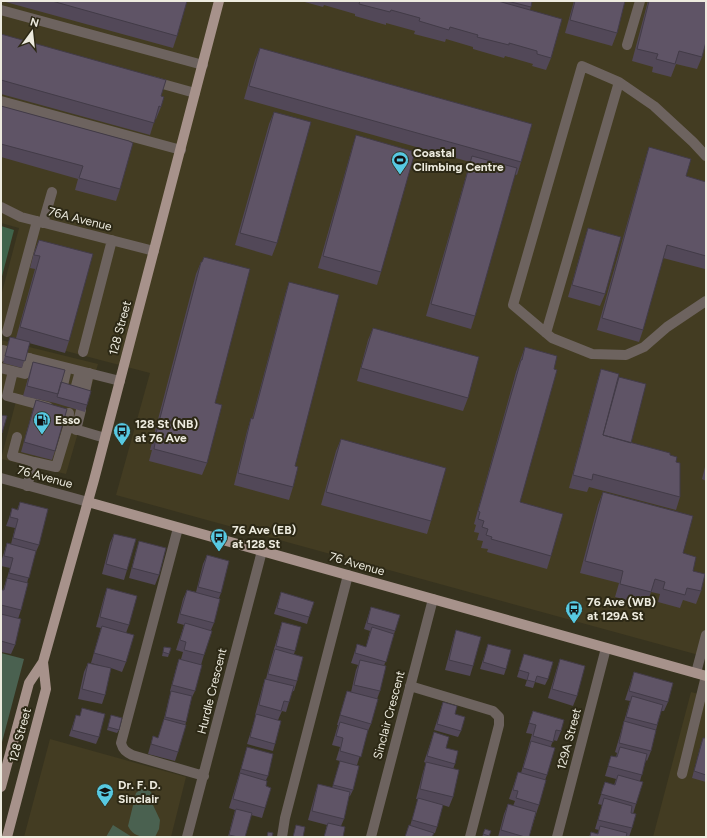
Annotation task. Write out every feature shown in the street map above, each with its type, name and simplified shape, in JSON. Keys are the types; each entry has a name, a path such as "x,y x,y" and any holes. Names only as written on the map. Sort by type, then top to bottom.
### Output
{"main road":[{"name":"128 Street","path":"1,787 29,683 43,662 88,502 220,1"},
{"name":"76 Avenue","path":"88,502 703,675"},
{"name":"128 Street","path":"6,837 46,689 43,662"}],"street":[{"path":"627,45 640,1"},
{"path":"1,10 202,65"},
{"path":"706,156 654,106 619,82 582,66 513,305 552,338 592,354 626,355 644,347 667,327 706,301"},
{"path":"144,79 195,93"},
{"path":"546,333 619,82"},
{"path":"1,101 181,150"},
{"path":"7,332 40,222 52,192"},
{"name":"76A Avenue","path":"1,207 21,217 154,252"},
{"path":"83,352 112,240"},
{"path":"1,368 25,374 27,357 120,381"},
{"path":"62,390 67,368"},
{"path":"13,371 7,396 70,410 72,429"},
{"path":"79,394 84,372"},
{"path":"17,436 12,456 56,467 80,410"},
{"path":"72,429 105,438"},
{"path":"27,486 34,462"},
{"name":"76 Avenue","path":"1,478 88,502"},
{"path":"178,528 121,743 126,752 132,755 204,776"},
{"name":"Hurdle Crescent","path":"187,837 262,551"},
{"path":"282,837 285,818 348,575"},
{"name":"Sinclair Crescent","path":"371,837 433,599"},
{"path":"682,774 703,675 706,635"},
{"name":"129A Street","path":"557,837 606,648"},
{"path":"410,686 493,711 499,716 499,725 470,837"}],"shaded area":[{"path":"1,1 706,1 706,657 116,495 150,373 1,334 1,296 19,228 1,223"},
{"path":"1,340 98,364 66,474 1,459 16,401 1,397"},
{"path":"691,692 706,696 706,837 653,837"},
{"name":"Dr. F. D. Sinclair","path":"50,739 186,777 171,837 24,837"}],"green space":[{"path":"1,226 14,230 1,280"},
{"path":"1,653 24,659 1,746"},
{"path":"141,789 150,791 154,796 153,805 160,820 159,829 155,837 143,837 136,835 128,826 136,793"},
{"path":"113,825 132,837 106,837"}],"building":[{"path":"52,1 187,1 177,36"},
{"path":"360,1 498,1 562,19 551,58 537,54 537,51 509,43 509,45 477,37 478,35 450,27 449,30 419,21 420,18 391,10 390,12 359,4"},
{"path":"507,1 532,1 531,7"},
{"path":"575,1 625,1 617,33 570,20"},
{"path":"649,1 706,1 706,42 702,57 679,51 675,64 656,59 658,54 637,49"},
{"path":"1,34 166,80 161,96 164,97 161,107 159,106 154,123 1,80"},
{"path":"260,48 532,124 521,162 249,86"},
{"path":"1,106 133,143 120,189 79,178 83,166 1,144"},
{"path":"274,112 311,122 277,243 240,233"},
{"path":"356,135 415,152 381,272 323,256"},
{"path":"649,147 691,159 686,176 706,182 706,256 667,245 643,330 602,318"},
{"path":"472,156 517,168 475,316 431,304"},
{"path":"588,228 621,237 605,294 572,285"},
{"path":"39,240 93,254 69,341 20,327 40,256 34,255"},
{"path":"204,257 250,269 215,403 222,405 207,463 154,449 155,437 201,262"},
{"path":"289,282 339,295 295,466 298,467 293,487 238,473 251,418 253,419"},
{"path":"373,328 479,357 468,398 361,368"},
{"path":"10,337 30,342 25,361 5,356"},
{"path":"525,347 557,356 554,369 557,370 520,502 563,514 551,556 491,539 492,537 486,535 488,529 482,527 484,521 478,519 480,512 478,511"},
{"path":"33,362 65,370 58,394 27,386"},
{"path":"601,369 619,374 603,435 670,453 670,455 677,457 676,462 680,463 680,497 593,474 592,480 573,475"},
{"path":"619,377 646,384 631,443 603,435"},
{"path":"61,382 91,391 87,405 57,397"},
{"name":"Esso","path":"36,400 67,409 55,451 24,442"},
{"path":"1,415 7,416 2,433 1,433"},
{"path":"341,439 446,468 431,521 326,492"},
{"path":"603,492 693,516 683,553 696,557 693,571 705,574 701,591 687,588 685,595 663,589 665,582 655,579 651,592 620,584 623,571 585,561"},
{"path":"20,502 48,509 39,545 13,538 18,519 10,517 12,508 18,510"},
{"path":"114,534 136,539 127,570 106,564"},
{"path":"139,541 166,548 159,575 132,568"},
{"path":"7,543 36,551 29,578 9,573 13,558 4,556"},
{"path":"207,555 229,561 221,593 198,587"},
{"path":"7,578 28,583 21,610 1,605 1,590 4,590"},
{"path":"107,588 137,596 129,625 100,617"},
{"path":"187,590 220,599 214,623 180,614"},
{"path":"281,592 314,602 309,617 277,608"},
{"path":"371,607 400,615 395,631 367,623"},
{"path":"1,614 21,619 15,645 1,641"},
{"path":"282,622 301,627 295,651 276,646"},
{"path":"185,623 212,631 204,655 184,650 186,642 180,640"},
{"path":"102,626 134,635 126,662 94,653"},
{"path":"372,627 394,634 386,662 355,653 357,644 366,647"},
{"path":"456,630 481,637 473,666 449,660"},
{"path":"488,644 511,650 506,669 483,662"},
{"path":"164,647 171,648 169,654 163,652"},
{"path":"275,649 303,657 297,681 268,674"},
{"path":"524,654 553,662 548,679 537,676 535,682 527,680 529,673 519,670"},
{"path":"179,659 202,665 195,691 172,685"},
{"path":"560,659 585,666 577,696 552,689"},
{"path":"360,660 386,666 380,691 354,685"},
{"path":"88,663 111,668 105,695 82,689"},
{"path":"634,672 673,683 668,702 629,691"},
{"path":"265,679 294,686 289,702 284,701 281,711 259,705"},
{"path":"171,691 192,696 186,722 165,717"},
{"path":"347,691 378,699 371,724 340,715"},
{"path":"632,696 663,705 657,725 626,717"},
{"path":"443,702 457,706 455,714 465,717 461,731 437,724"},
{"path":"82,708 105,714 99,737 72,730 76,715 80,716"},
{"path":"533,711 564,720 561,731 556,730 553,742 533,736 536,725 529,723"},
{"path":"256,714 281,721 275,744 250,737"},
{"path":"111,715 122,718 119,730 108,727"},
{"path":"164,719 186,725 178,752 151,744 153,736 158,738"},
{"path":"624,721 656,730 651,751 619,743"},
{"path":"340,722 368,730 361,757 340,751 343,738 336,736"},
{"path":"434,732 449,737 446,748 458,751 455,764 427,756"},
{"path":"703,738 706,738 706,775 694,771"},
{"path":"531,741 555,748 547,775 523,768"},
{"path":"247,747 273,754 268,776 241,769"},
{"path":"620,747 647,754 642,775 608,766 611,756 617,757"},
{"path":"340,761 359,766 353,790 333,785"},
{"path":"426,762 459,770 453,797 420,789"},
{"path":"518,772 546,780 539,805 516,798 518,791 513,790"},
{"path":"240,773 267,781 266,786 271,788 265,808 233,799"},
{"path":"618,775 643,782 636,804 601,794 605,782 615,785"},
{"path":"318,784 350,792 344,819 312,811"},
{"path":"418,798 443,805 437,827 412,820"},
{"path":"604,798 632,806 631,813 636,814 632,828 598,820"},
{"path":"508,804 536,812 529,837 501,830"},
{"path":"236,809 252,813 245,837 229,835"},
{"path":"328,823 345,827 343,837 324,837"},
{"path":"296,825 305,827 303,837 293,837"},
{"path":"409,825 434,833 432,837 405,837"},
{"path":"600,826 627,833 626,837 590,837 591,832 598,834"},
{"path":"485,829 491,831 489,836 483,834"},
{"path":"268,832 273,833 272,837 267,837"}],"place":[{"name":"Coastal Climbing Centre","path":"400,175"},
{"name":"Esso","path":"42,435"},
{"name":"128 St (NB) at 76 Ave","path":"122,446"},
{"name":"76 Ave (EB) at 128 St","path":"219,552"},
{"name":"76 Ave (WB) at 129A St","path":"574,624"},
{"name":"Dr. F. D. Sinclair","path":"105,807"}]}
